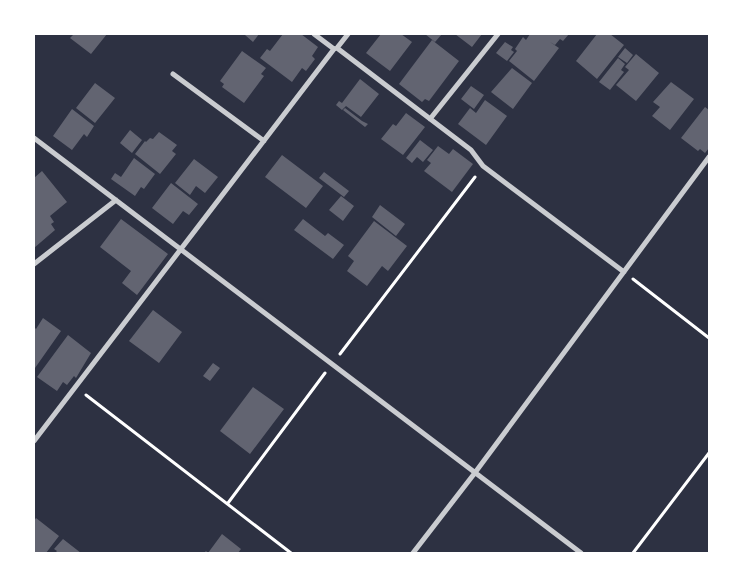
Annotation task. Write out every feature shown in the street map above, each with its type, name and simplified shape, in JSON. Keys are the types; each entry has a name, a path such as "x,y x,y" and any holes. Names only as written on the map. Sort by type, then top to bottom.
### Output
{"street":[{"path":"314,34 471,150 483,166 624,272"},
{"path":"34,441 180,249 348,34"},
{"path":"430,119 498,34"},
{"path":"173,74 264,141"},
{"path":"34,138 474,474 581,553"},
{"path":"413,553 474,474 709,157"},
{"path":"34,264 116,200"}],"path":[{"path":"228,503 483,166"},
{"path":"624,272 709,338"},
{"path":"75,387 291,553"},
{"path":"633,553 709,453"}],"building":[{"path":"74,34 107,34 91,54 70,38"},
{"path":"246,34 259,34 253,42"},
{"path":"283,34 301,34 318,47 312,56 315,59 306,71 302,68 292,82 260,58 267,49 270,51"},
{"path":"381,34 401,34 412,42 390,71 366,53"},
{"path":"425,34 442,34 435,42"},
{"path":"455,34 482,34 472,47"},
{"path":"530,34 569,34 563,41 560,39 555,45 550,42 559,48 534,81 509,61 517,51 515,49 523,37 526,40"},
{"path":"597,34 610,34 624,45 597,79 576,61"},
{"path":"432,40 459,61 429,101 425,99 422,102 399,84"},
{"path":"505,42 513,47 511,50 514,52 507,61 496,53"},
{"path":"625,48 633,55 627,63 618,57"},
{"path":"242,51 266,68 261,74 264,76 244,103 222,87 224,84 220,81"},
{"path":"636,54 659,73 636,101 616,85 629,70 625,67"},
{"path":"618,58 625,64 621,70 624,72 610,90 599,82"},
{"path":"512,68 532,83 513,109 491,92"},
{"path":"360,79 379,94 361,117 346,106 342,110 336,105 339,101 342,103"},
{"path":"671,82 694,99 670,130 652,116 660,107 653,102"},
{"path":"95,83 115,98 95,123 76,108"},
{"path":"471,86 484,95 474,109 461,99"},
{"path":"485,100 507,116 486,145 458,124 470,108 476,113"},
{"path":"705,107 709,110 709,148 705,153 700,149 698,151 681,138"},
{"path":"345,108 368,124 365,127 343,110"},
{"path":"72,109 94,126 87,137 84,134 72,150 53,136"},
{"path":"406,113 425,127 403,155 381,139 393,124 396,126"},
{"path":"130,130 142,140 132,153 120,143"},
{"path":"159,132 177,145 172,151 176,154 160,174 135,154 145,141 150,138 153,139"},
{"path":"420,140 433,150 423,162 417,157 412,163 406,158"},
{"path":"438,146 449,154 453,149 473,164 452,192 424,171 431,163 427,160"},
{"path":"282,155 323,186 306,208 265,177"},
{"path":"134,158 155,174 144,189 141,187 135,196 111,179 115,173 121,177"},
{"path":"194,159 218,177 205,193 196,186 190,195 175,183"},
{"path":"42,171 67,202 50,216 54,222 51,224 55,230 34,248 34,178"},
{"path":"324,172 349,191 344,197 319,178"},
{"path":"171,183 198,204 189,215 183,211 173,224 152,208"},
{"path":"341,196 354,206 343,221 329,210"},
{"path":"380,205 405,224 396,236 372,217"},
{"path":"121,219 168,254 137,295 122,283 131,271 100,247"},
{"path":"303,219 325,236 328,233 344,245 333,259 294,230"},
{"path":"374,221 407,246 388,271 382,266 367,286 347,271 354,261 348,256"},
{"path":"153,310 182,332 159,363 129,341"},
{"path":"43,318 61,331 35,368 34,327 36,329"},
{"path":"68,335 91,353 76,378 74,376 67,385 63,382 57,391 37,377"},
{"path":"213,363 220,368 210,381 203,376"},
{"path":"253,387 284,409 250,454 220,431"},
{"path":"36,518 59,536 46,553 34,553 34,521"},
{"path":"222,534 241,549 238,553 208,553"},
{"path":"63,539 81,553 55,553 57,551 54,549"}]}
